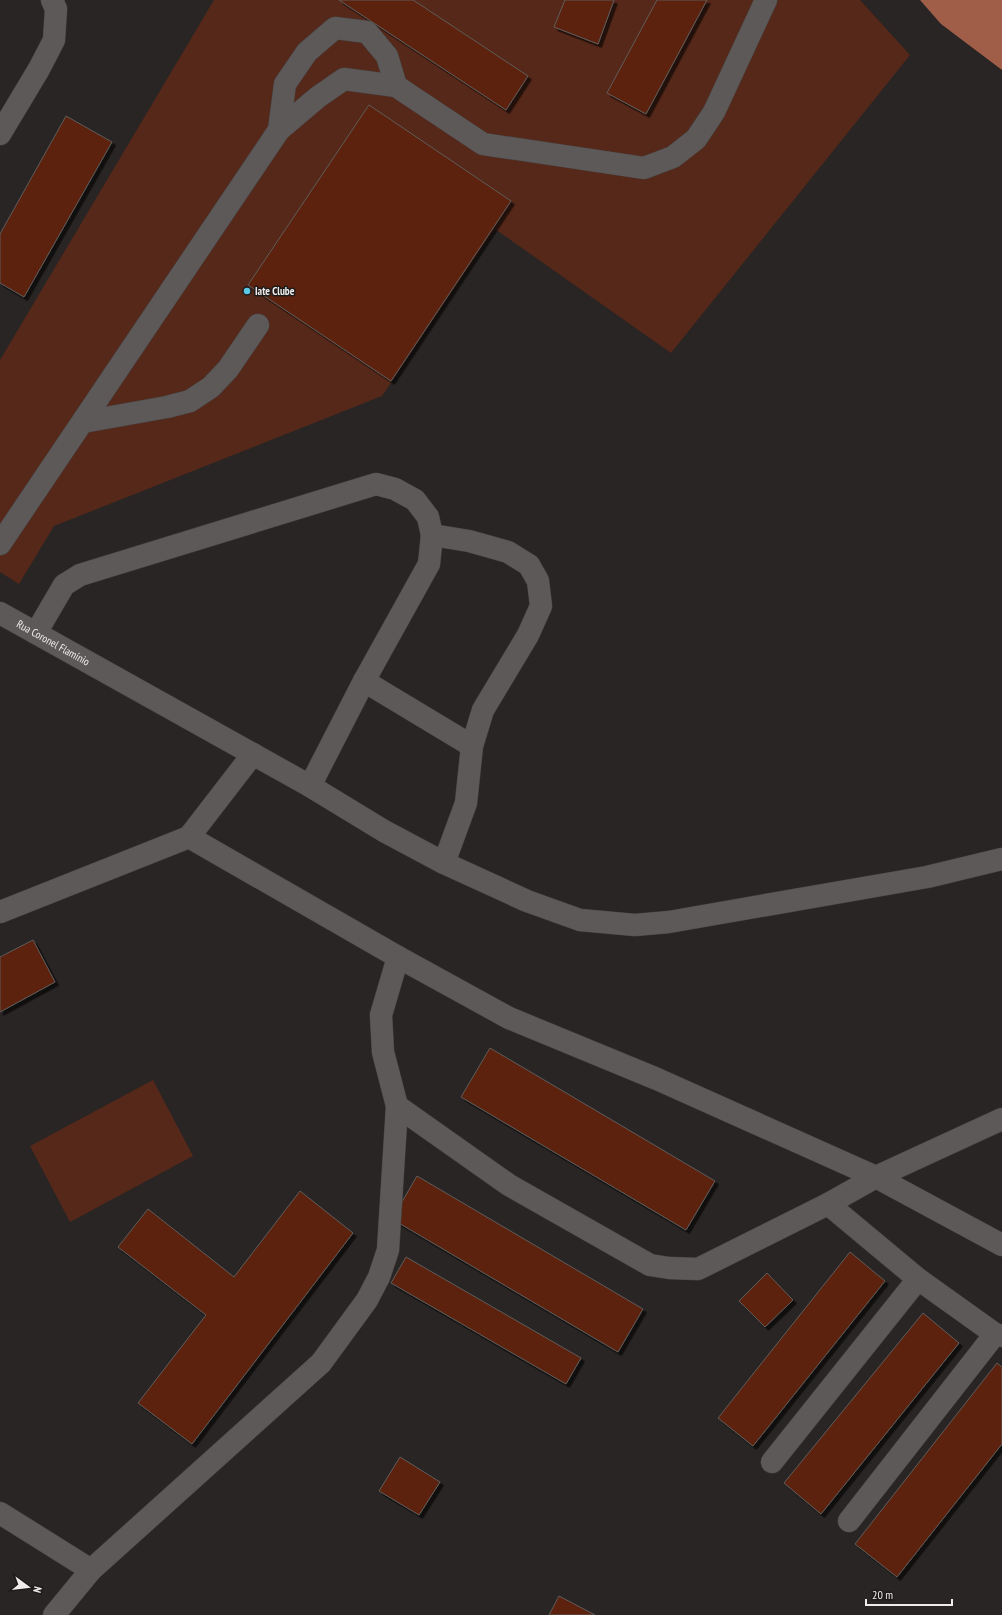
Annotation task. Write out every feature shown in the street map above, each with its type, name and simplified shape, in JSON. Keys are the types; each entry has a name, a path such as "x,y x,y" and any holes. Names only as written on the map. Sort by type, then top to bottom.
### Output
{"street":[{"path":"0,134 39,69 54,40 56,9 52,0"},
{"path":"0,544 279,130 318,97 344,79 396,86 483,144 644,168 673,158 696,139 714,112 766,0"},
{"path":"279,130 285,84 307,52 335,28 367,32 387,56 396,86"},
{"path":"82,422 167,407 190,401 212,387 228,369 258,325"},
{"path":"36,633 64,586 80,575 376,484 395,489 415,500 428,517 432,535 429,564 364,681 310,786"},
{"path":"432,535 469,541 508,552 529,565 538,581 541,606 528,635 483,710 472,746 466,804 444,863"},
{"name":"Rua Coronel Flamínio","path":"0,613 310,786 384,832 444,863 527,901 580,920 635,925 669,922 927,877 1002,859"},
{"path":"364,681 472,746"},
{"path":"0,912 190,837 253,754"},
{"path":"190,837 398,957 509,1018 657,1079 876,1177 1002,1245"},
{"path":"54,1615 91,1570 321,1363 367,1300 379,1277 388,1250 397,1106 383,1052 381,1015 398,957"},
{"path":"397,1106 509,1185 650,1265 669,1268 698,1269 828,1204 876,1177 1002,1119"},
{"path":"828,1204 918,1279 998,1335 849,1521"},
{"path":"772,1462 918,1279"},
{"path":"0,1513 91,1570"}],"shaded area":[{"name":"Iate Clube","path":"214,0 860,0 910,55 671,353 495,229 382,396 54,526 19,584 0,572 0,360"},
{"path":"920,0 1002,0 1002,70 941,24"},
{"path":"153,1080 193,1156 70,1222 30,1146"}],"building":[{"path":"339,0 413,0 528,76 506,110"},
{"path":"565,0 614,0 598,44 554,27"},
{"path":"657,0 707,0 646,114 607,93"},
{"path":"369,105 511,201 391,381 248,285"},
{"path":"66,116 112,142 24,297 0,283 0,234"},
{"path":"33,940 55,982 0,1012 0,957"},
{"path":"490,1048 715,1181 686,1230 461,1097"},
{"path":"417,1176 643,1309 618,1352 392,1219"},
{"path":"300,1191 353,1233 192,1444 138,1403 206,1315 118,1247 148,1209 234,1277"},
{"path":"850,1252 885,1281 753,1446 718,1418"},
{"path":"406,1257 581,1358 566,1384 391,1283"},
{"path":"767,1273 793,1300 765,1327 739,1301"},
{"path":"923,1313 959,1343 821,1514 784,1483"},
{"path":"997,1363 1002,1367 1002,1444 897,1577 855,1544"},
{"path":"400,1457 440,1482 419,1515 379,1491"},
{"path":"559,1596 595,1615 549,1615"}],"place":[{"name":"Iate Clube","path":"247,291"}]}
